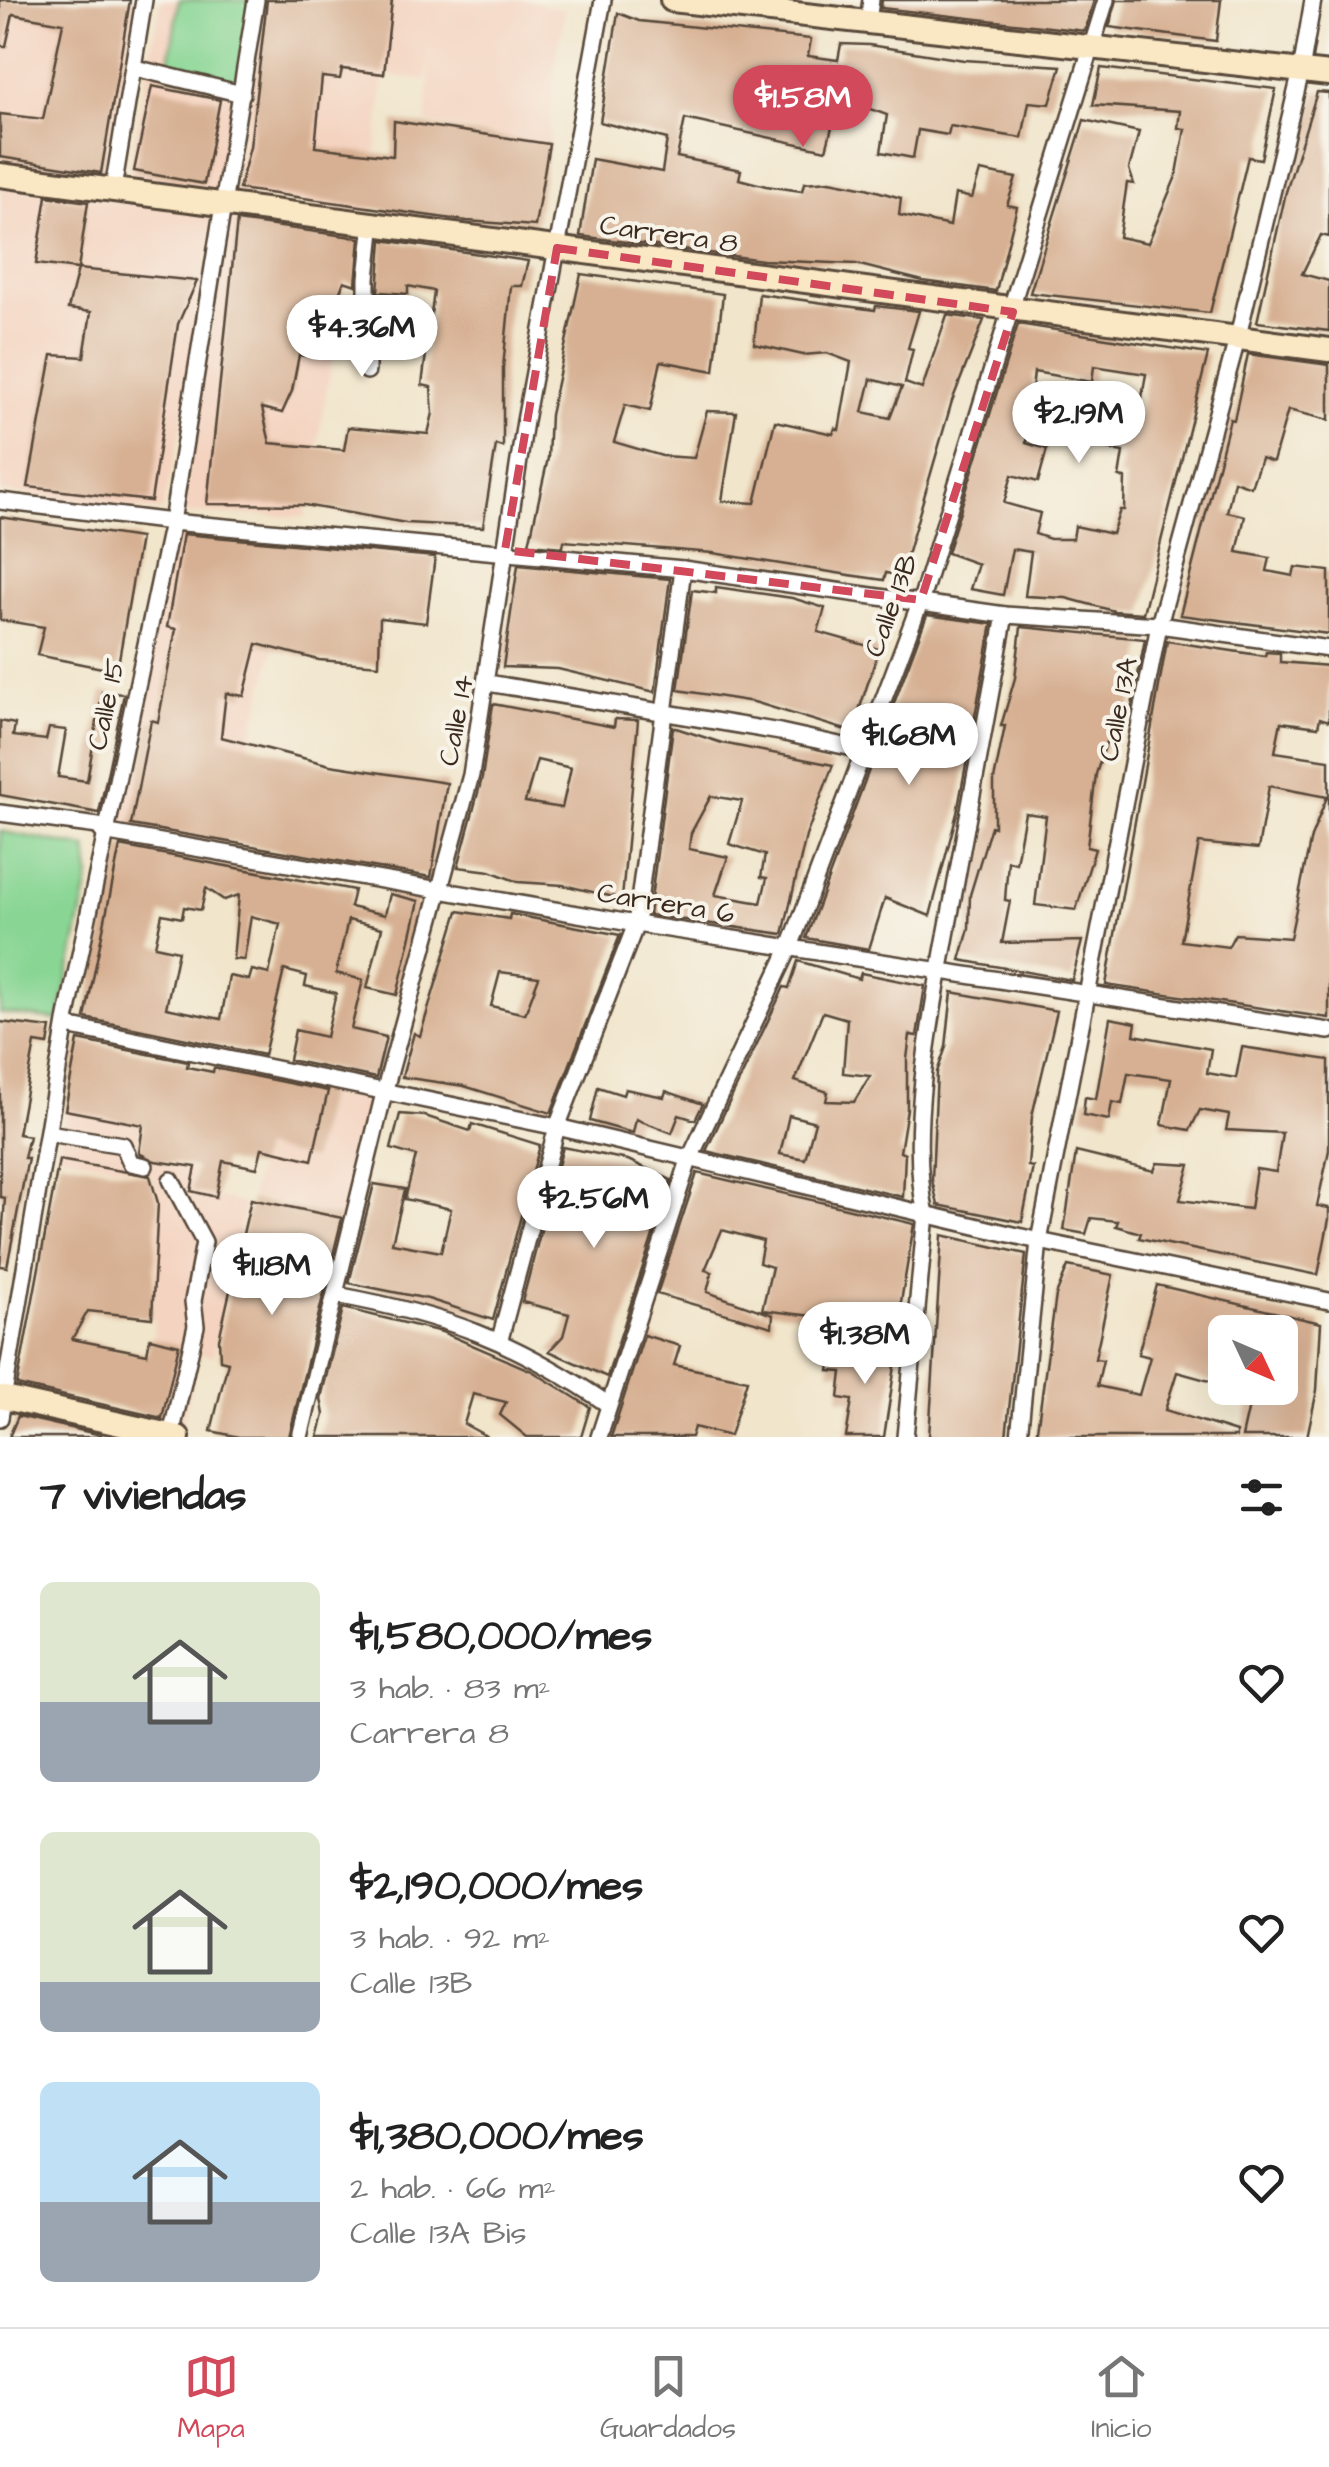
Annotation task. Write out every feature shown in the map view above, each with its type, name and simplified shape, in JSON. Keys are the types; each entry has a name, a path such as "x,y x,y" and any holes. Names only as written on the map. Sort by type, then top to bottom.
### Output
{"street":[{"path":"113,188 144,0"},
{"name":"Calle 15","path":"2,1405 103,832 172,522 256,0"},
{"name":"Calle 14","path":"300,1437 384,1093 442,888 488,683 505,550 603,0"},
{"path":"672,0 869,10 1091,48 1329,74"},
{"name":"Calle 13B","path":"599,1437 606,1403 689,1160 790,948 921,600 1013,312 1106,0"},
{"name":"Calle 13A","path":"1020,1437 1039,1241 1159,625 1238,336 1301,71 1313,0"},
{"path":"135,68 242,94"},
{"name":"Carrera 8","path":"0,174 1013,312 1238,336 1329,350"},
{"path":"368,372 367,278 372,222"},
{"path":"0,500 172,522 683,569 1006,614 1159,625 1329,649"},
{"path":"500,1339 556,1127 636,924 683,569"},
{"path":"905,1437 926,1214 922,1194 923,1094 940,971 1006,614"},
{"path":"488,683 862,750"},
{"name":"Carrera 6","path":"0,812 98,826 103,832 636,924 1329,1031"},
{"path":"67,1026 556,1127 1039,1241 1329,1301"},
{"path":"48,1133 123,1145 131,1163 145,1166"},
{"path":"2,1405 175,1436 196,1326 193,1301 204,1242 171,1180"},
{"path":"336,1294 420,1310 500,1339 555,1368 606,1403"}],"highlighted area":[{"path":"557,248 1013,312 921,600 505,550"}],"shaded area":[{"path":"0,0 136,0 105,175 0,162"},
{"path":"161,0 247,0 220,197 136,183 128,174"},
{"path":"265,0 528,0 565,10 553,80 549,144 426,123 431,42 426,80 384,75 370,213 234,193"},
{"path":"0,186 215,213 182,426 162,512 0,492"},
{"path":"228,211 354,231 305,517 182,513"},
{"path":"175,525 304,538 221,846 114,826"},
{"path":"329,1090 368,1099 372,1107 347,1218 250,1197 262,1148 312,1160"},
{"path":"65,1110 142,1125 136,1158 194,1170 190,1192 245,1204 213,1356 198,1354 181,1432 160,1427 179,1345 153,1338 159,1200 152,1174 57,1154"}],"green space":[{"path":"179,0 251,0 239,86 167,75"},
{"path":"0,831 87,848 90,876 59,1020 0,1013"}],"building":[{"path":"0,0 130,0 101,173 0,157 0,114 43,119 63,23 13,14 6,46 0,46"},
{"path":"267,0 392,0 384,74 342,69 340,79 322,77 315,147 393,156 394,121 549,144 535,226 467,221 239,189 250,147"},
{"path":"882,0 1094,0 1085,31 881,8"},
{"path":"1117,0 1221,0 1216,41 1109,27"},
{"path":"618,13 639,21 811,39 808,56 838,60 841,44 964,60 1061,66 1050,104 1029,102 1022,138 950,126 948,135 918,130 913,158 881,152 887,115 865,107 838,104 826,150 685,119 677,157 741,170 739,179 766,186 802,191 804,183 830,181 866,188 901,198 899,215 950,226 955,194 972,198 980,171 1016,178 1007,205 1017,207 996,291 923,281 856,264 763,260 580,236 592,159 662,172 667,139 600,122"},
{"path":"1101,68 1276,89 1261,159 1248,157 1210,313 1030,293 1084,120 1139,132 1129,169 1134,184 1127,183 1119,237 1148,243 1177,174 1185,129 1178,128 1180,111 1093,105"},
{"path":"152,86 220,100 204,184 134,171"},
{"path":"1317,92 1329,93 1329,237 1321,235 1302,274 1329,281 1329,331 1257,322 1286,192"},
{"path":"47,196 88,202 78,269 36,264"},
{"path":"237,221 360,238 356,285 344,281 331,316 328,342 315,340 312,357 299,355 292,391 282,413 262,408 270,443 344,450 348,427 428,434 433,413 431,387 422,385 434,291 408,286 408,294 378,292 382,240 528,261 522,286 511,286 503,368 503,447 496,445 483,527 406,523 304,505 207,504"},
{"path":"78,269 197,281 178,324 151,501 28,487 52,355 84,357 91,312 68,309"},
{"path":"581,274 723,294 714,371 661,361 650,411 625,405 614,442 662,456 694,458 707,411 736,412 722,501 755,503 775,421 833,434 835,428 839,430 851,362 827,353 803,355 754,344 759,294 875,310 876,306 919,311 908,348 913,349 905,383 922,389 947,315 984,320 952,401 901,576 886,573 884,580 713,553 564,541 563,547 529,544 548,458 550,415","holes":["871,379 902,387 890,418 863,412"]},
{"path":"1018,324 1208,354 1143,613 1114,611 1066,598 1025,596 1031,552 1012,549 1003,595 970,589 978,564 947,553","holes":["1094,366 1146,374 1139,415 1100,409 1090,446 1123,452 1119,477 1125,478 1124,510 1120,510 1112,534 1075,526 1073,539 1050,539 1035,534 1040,513 1004,503 1012,475 1038,482 1047,449 1026,443 1034,372 1092,382"]},
{"path":"1248,354 1329,365 1329,420 1288,410 1273,462 1261,458 1251,487 1234,481 1227,512 1245,516 1237,552 1270,558 1267,571 1293,576 1295,567 1329,571 1329,634 1180,615 1230,419 1234,420"},
{"path":"0,517 140,538 117,671 37,655 44,627 0,620"},
{"path":"183,534 435,557 426,623 380,618 379,665 319,660 257,644 244,696 226,693 221,737 330,765 447,783 431,877 131,825 151,720 158,722 176,629 167,627"},
{"path":"518,565 670,579 655,692 558,669 503,667"},
{"path":"716,587 792,598 825,608 818,632 879,649 852,732 754,702 678,690 692,590 716,593"},
{"path":"927,615 992,624 957,813 930,916 885,898 869,949 806,938"},
{"path":"1021,627 1145,639 1130,716 1116,711 1096,774 1087,847 1095,849 1076,910 1035,905 1046,816 1025,813 1016,863 1008,861 1005,900 1010,901 1002,943 1082,941 1072,980 960,960 969,929 970,895 991,826 994,827 994,780 1005,726 1001,726 1015,678"},
{"path":"1167,641 1265,656 1266,652 1280,653 1280,662 1329,666 1329,721 1320,718 1318,727 1281,722 1275,752 1329,760 1329,1018 1106,985","holes":["1269,786 1327,797 1311,837 1290,938 1235,934 1228,947 1181,941 1199,843 1258,849"]},
{"path":"102,692 124,694 99,813 0,795 0,721 15,724 13,736 46,740 49,728 66,730 58,777 87,781"},
{"path":"493,704 614,727 615,719 638,720 622,899 563,885 518,882 490,871 458,867 482,778","holes":["537,760 571,768 562,808 525,802"]},
{"path":"673,727 722,743 833,765 806,836 783,934 649,915","holes":["711,796 742,801 729,844 765,855 761,877 767,878 761,903 715,895 728,857 689,849 691,833"]},
{"path":"120,846 354,890 350,907 385,915 390,894 419,901 397,995 367,988 382,928 348,920 336,973 363,980 351,1029 386,1037 376,1078 289,1060 295,1030 326,1037 336,993 305,986 307,976 284,970 264,1055 85,1018","holes":["206,888 224,900 239,895 233,959 244,960 251,916 280,924 269,974 252,970 249,980 229,976 221,1019 166,1008 178,951 155,946 162,914 182,918 184,907 201,910"]},
{"path":"458,911 509,919 510,914 620,935 551,1113 464,1086 402,1077 414,1033 420,1036","holes":["500,972 539,977 525,1014 491,1006"]},
{"path":"798,961 859,979 861,973 925,986 917,1036 910,1035 907,1059 907,1109 900,1152 905,1154 903,1197 706,1151 784,987 789,988","holes":["823,1012 847,1019 843,1073 870,1076 854,1102 826,1101 828,1092 795,1081","789,1115 815,1122 805,1159 780,1154"]},
{"path":"952,992 1057,1011 1032,1116 1028,1166 1033,1167 1022,1222 938,1205 932,1180 937,1072 946,1047"},
{"path":"1110,1018 1136,1023 1134,1035 1211,1049 1207,1073 1236,1078 1242,1047 1329,1060 1329,1150 1317,1206 1329,1208 1329,1219 1318,1275 1139,1238 1141,1233 1116,1226 1118,1221 1091,1218 1086,1234 1064,1230 1076,1152 1154,1171 1157,1163 1190,1165 1180,1200 1250,1209 1256,1169 1276,1172 1282,1133 1226,1130 1229,1115 1200,1110 1190,1130 1162,1125 1171,1079 1128,1073 1122,1104 1112,1102 1109,1120 1083,1115 1085,1097 1096,1099"},
{"path":"0,1022 51,1028 48,1045 35,1043 18,1134 29,1136 24,1158 28,1158 7,1267 0,1266 5,1198 0,1197"},
{"path":"78,1040 188,1062 187,1067 213,1072 214,1068 328,1091 312,1160 262,1148 257,1168 223,1161 216,1197 191,1191 196,1167 155,1161 139,1153 143,1125 65,1110"},
{"path":"598,1087 623,1095 625,1089 664,1097 666,1091 703,1104 695,1120 679,1115 672,1133 636,1119 633,1133 590,1121"},
{"path":"400,1114 425,1116 470,1131 472,1124 540,1145 493,1320 428,1299 349,1283 374,1184 405,1189 392,1243 441,1252 451,1209 405,1199 416,1156 391,1149"},
{"path":"563,1147 628,1160 671,1180 607,1377 549,1351 563,1336 569,1314 522,1302"},
{"path":"59,1160 150,1176 158,1203 152,1318 88,1311 72,1339 147,1354 150,1338 179,1345 162,1418 17,1385"},
{"path":"697,1173 914,1224 897,1326 762,1310 772,1267 759,1263 763,1241 722,1230 705,1270 712,1272 707,1292 773,1315 772,1327 657,1294"},
{"path":"251,1199 342,1218 289,1437 239,1437 211,1431 228,1362 220,1360 219,1339"},
{"path":"942,1235 1026,1254 1006,1437 929,1437"},
{"path":"1068,1266 1113,1275 1095,1359 1103,1360 1097,1386 1139,1395 1150,1357 1138,1354 1157,1285 1286,1315 1208,1315 1208,1381 1177,1372 1165,1410 1236,1432 1236,1437 1036,1437 1056,1295"},
{"path":"343,1308 442,1332 532,1371 590,1407 581,1437 527,1437 500,1415 506,1402 473,1394 464,1424 488,1437 318,1437 324,1415 321,1398"},
{"path":"1298,1318 1321,1323 1317,1390 1307,1437 1242,1437 1249,1405 1298,1405"},
{"path":"644,1335 680,1346 674,1365 747,1380 730,1436 694,1427 691,1437 611,1437"},
{"path":"834,1343 897,1353 884,1437 846,1437 852,1400 839,1398 842,1372 829,1371"},
{"path":"18,1416 101,1435 9,1437"}]}
